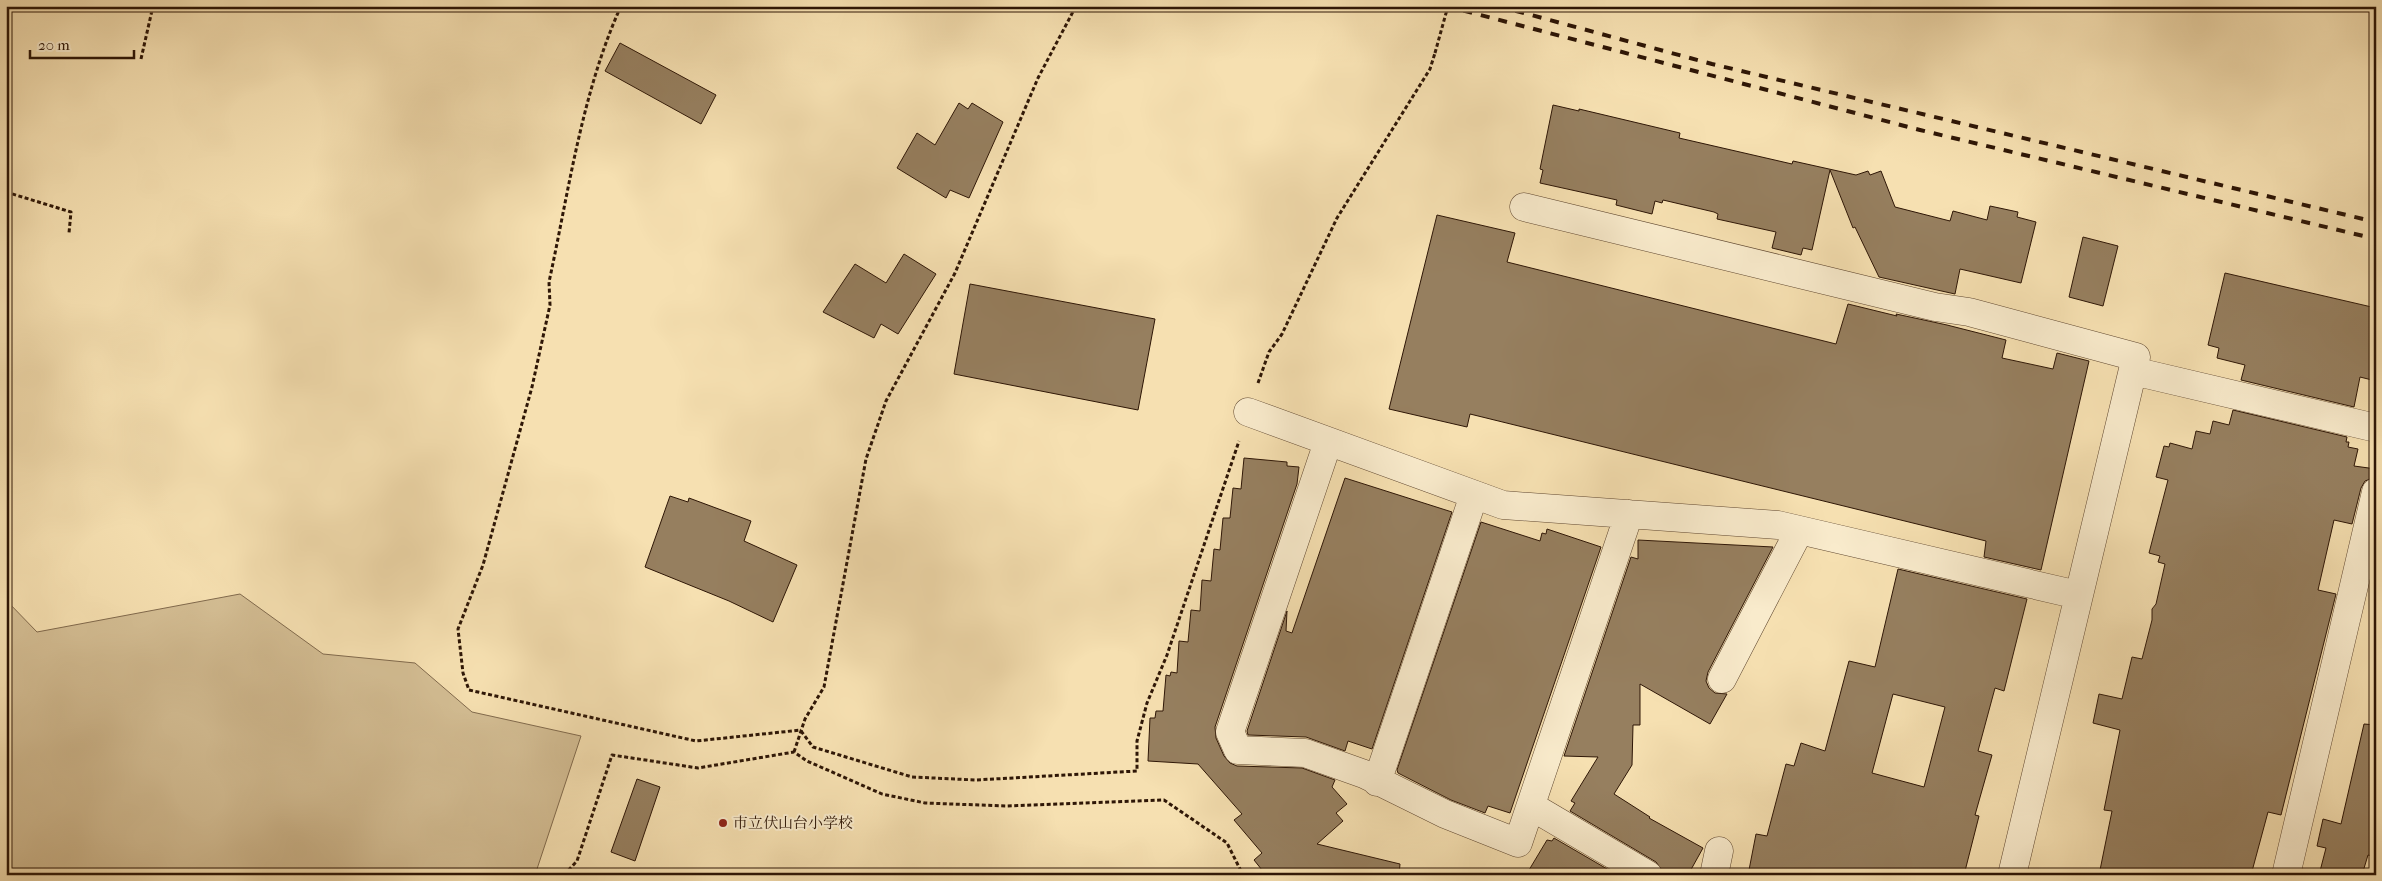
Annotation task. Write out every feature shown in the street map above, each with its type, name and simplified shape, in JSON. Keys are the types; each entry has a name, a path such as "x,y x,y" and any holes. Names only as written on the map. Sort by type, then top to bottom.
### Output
{"street":[{"path":"1524,206 1934,307 1969,312 2136,356 2012,875"},
{"path":"2133,371 2376,428"},
{"path":"1248,412 1503,504 1778,525 2078,595"},
{"path":"1328,442 1230,732 1238,750 1305,753 1364,774 1445,814 1518,842 1629,514"},
{"path":"2286,875 2376,492"},
{"path":"1377,782 1474,495"},
{"path":"1722,679 1799,530"},
{"path":"1531,806 1648,875"}],"path":[{"path":"141,59 153,6"},
{"path":"620,6 607,36 587,109 549,282 550,305 532,387 483,565 458,629 463,674 469,690 696,741 801,730"},
{"path":"794,752 805,719 824,687 866,459 886,401 955,273 1038,78 1076,6"},
{"path":"801,730 814,747 912,777 976,780 1138,771 1137,741 1147,704 1167,655 1269,352 1282,334 1337,218 1430,69 1448,6"},
{"path":"6,192 71,212 69,232"},
{"path":"564,875 577,861 612,755 698,768 794,752 808,761 882,794 925,803 1006,806 1164,800 1227,844 1243,875"}],"shaded area":[{"path":"240,594 323,654 415,663 472,712 581,736 535,875 6,875 6,600 37,632"}],"building":[{"path":"620,43 716,95 701,124 605,71"},
{"path":"959,103 968,109 972,103 1003,122 969,198 950,190 946,198 897,168 917,133 935,145"},
{"path":"1553,105 1579,111 1579,109 1680,133 1679,138 1792,164 1793,161 1856,175 1868,171 1870,175 1881,171 1895,207 1950,221 1953,211 1987,220 1990,206 2018,212 2017,217 2036,222 2021,283 1960,269 1955,294 1879,277 1855,227 1853,228 1830,170 1812,250 1803,248 1801,255 1772,248 1776,232 1717,219 1718,214 1714,212 1663,200 1662,203 1655,201 1652,214 1616,205 1617,200 1540,183 1543,170 1540,169"},
{"path":"1437,215 1515,233 1507,262 1836,344 1848,304 1897,316 1896,314 1947,325 2006,340 2002,358 2053,369 2057,353 2089,361 2041,570 1984,557 1986,541 1470,414 1467,427 1389,409"},
{"path":"2083,237 2118,246 2103,306 2069,297"},
{"path":"904,254 936,274 898,334 881,324 874,338 823,312 855,264 886,283"},
{"path":"2225,273 2376,308 2376,381 2360,377 2354,407 2241,380 2245,365 2217,358 2219,348 2208,345"},
{"path":"970,284 1155,319 1138,410 954,374"},
{"path":"2233,410 2347,437 2348,447 2358,449 2354,466 2376,469 2376,477 2365,481 2361,488 2352,524 2334,520 2318,590 2336,594 2281,815 2268,812 2251,875 2099,875 2112,811 2104,810 2120,730 2093,723 2099,694 2122,699 2132,657 2142,659 2152,620 2152,609 2156,604 2165,564 2158,562 2160,556 2149,553 2168,480 2156,477 2164,446 2169,447 2170,443 2192,449 2196,431 2210,434 2213,421 2229,425"},
{"path":"1244,458 1287,462 1287,466 1299,467 1297,484 1215,727 1216,738 1224,756 1230,763 1237,766 1302,768 1335,780 1332,787 1347,804 1336,813 1343,821 1317,844 1400,864 1399,875 1266,875 1254,860 1262,853 1234,820 1242,814 1198,764 1148,761 1150,718 1155,718 1156,711 1163,711 1166,675 1170,676 1171,672 1177,673 1179,641 1188,642 1191,610 1200,611 1202,580 1211,581 1214,549 1220,550 1223,518 1230,518 1233,488 1241,489"},
{"path":"1345,478 1452,512 1372,749 1348,741 1345,751 1306,737 1248,735 1247,731 1287,611 1286,631 1292,633"},
{"path":"670,496 688,502 689,498 751,521 744,541 797,565 773,622 729,601 645,567"},
{"path":"1481,522 1540,541 1542,533 1546,534 1547,529 1601,547 1510,813 1488,806 1485,813 1451,800 1398,773 1397,770"},
{"path":"1638,540 1773,547 1708,672 1706,681 1709,688 1715,693 1727,694 1710,724 1640,684 1640,725 1633,725 1632,765 1614,794 1649,818 1703,848 1688,875 1667,875 1656,862 1570,811 1575,803 1571,801 1598,757 1564,756 1631,557 1638,559"},
{"path":"1898,569 2027,599 2004,691 1995,688 1978,751 1992,755 1975,815 1979,816 1964,875 1770,875 1749,870 1756,834 1767,836 1786,764 1794,766 1801,743 1825,751 1849,661 1875,667","holes":["1893,694 1945,707 1924,787 1872,773"]},
{"path":"2364,724 2376,725 2376,857 2368,855 2362,875 2319,875 2326,848 2317,846 2323,819 2341,824"},
{"path":"637,779 660,787 635,861 611,852"},
{"path":"1554,838 1614,873 1614,875 1526,875 1547,840 1552,841"}],"railway":[{"path":"1446,6 1920,130 2376,239"},
{"path":"1498,6 1712,64 2376,222"}],"place":[{"name":"市立伏山台小学校","path":"723,823"}]}
